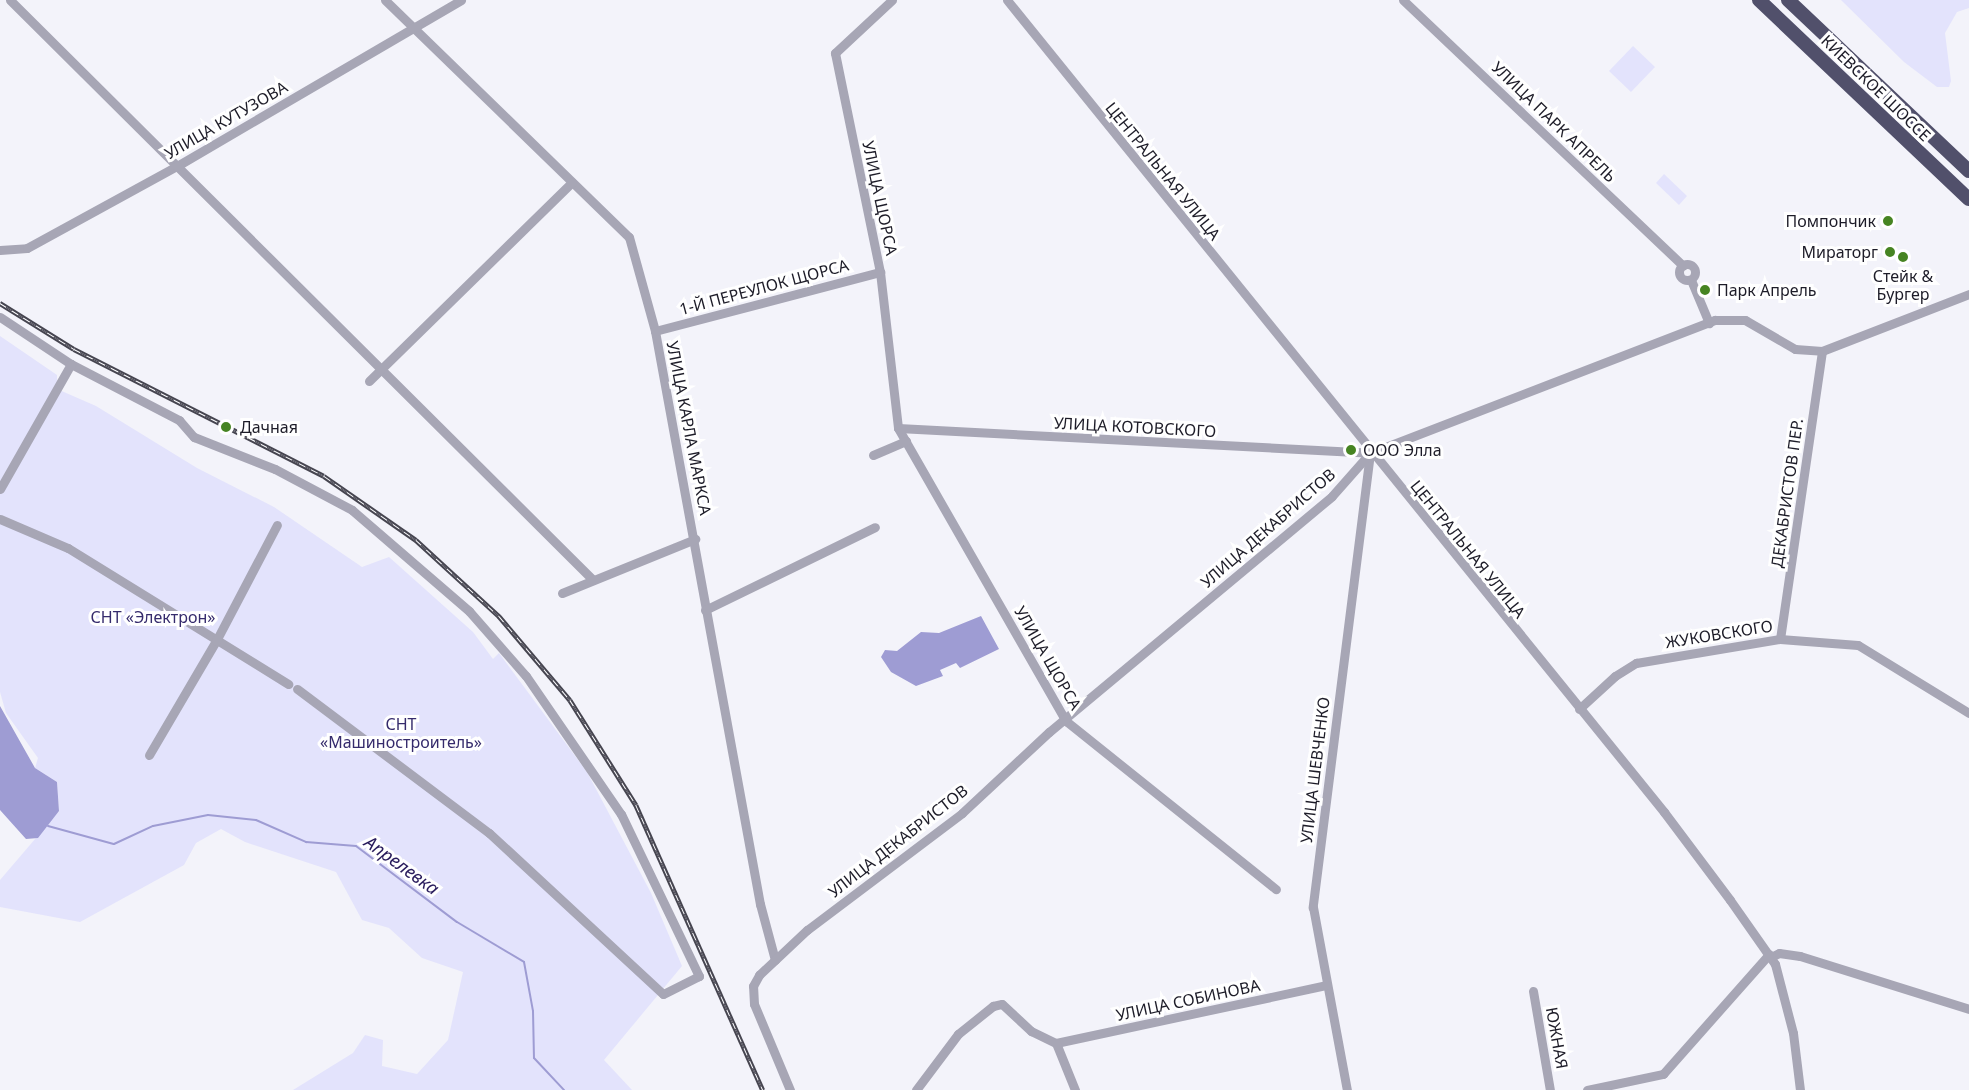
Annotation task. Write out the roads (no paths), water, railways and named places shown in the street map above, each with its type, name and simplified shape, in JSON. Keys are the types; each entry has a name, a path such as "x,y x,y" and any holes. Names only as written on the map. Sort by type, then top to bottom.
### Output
{"highway":[{"name":"КИЕВСКОЕ ШОССЕ","path":"1759,0 1969,200"},
{"name":"КИЕВСКОЕ ШОССЕ","path":"1788,0 1969,171"}],"street":[{"path":"10,0 383,368 593,580"},
{"name":"УЛИЦА КАРЛА МАРКСА","path":"386,0 629,237 655,331 695,539 705,610 760,904 775,960"},
{"name":"УЛИЦА КУТУЗОВА","path":"0,250 27,248 177,166 462,0"},
{"name":"УЛИЦА ЩОРСА","path":"892,0 835,54 880,273 898,428 1066,721 1276,889"},
{"name":"ЦЕНТРАЛЬНАЯ УЛИЦА","path":"1007,0 1370,453 1664,812 1770,956 1786,1001 1800,1090"},
{"name":"УЛИЦА ПАРК АПРЕЛЬ","path":"1403,0 1683,266 1694,269 1691,280 1709,323"},
{"path":"369,381 572,182"},
{"name":"1-Й ПЕРЕУЛОК ЩОРСА","path":"655,331 880,273"},
{"name":"УЛИЦА ДЕКАБРИСТОВ","path":"790,1090 754,1004 754,983 807,930 962,813 1066,721 1332,496 1370,453 1709,323 1730,317 1745,320 1795,349 1822,351 1969,294"},
{"path":"0,317 71,364 179,420 205,443 275,469 352,510 469,610 526,676 621,814 699,976 663,994 489,833 292,687 68,548 0,519"},
{"name":"ДЕКАБРИСТОВ ПЕР.","path":"1780,639 1822,351"},
{"path":"0,489 71,364"},
{"name":"УЛИЦА КОТОВСКОГО","path":"898,428 1370,453"},
{"path":"873,455 906,441"},
{"name":"УЛИЦА ШЕВЧЕНКО","path":"1345,1090 1312,907 1370,453"},
{"path":"149,755 216,641 277,525"},
{"path":"705,610 875,527"},
{"path":"562,593 695,539"},
{"name":"ЖУКОВСКОГО","path":"1579,708 1615,676 1636,663 1780,639 1858,645 1969,712"},
{"path":"1587,1090 1663,1074 1770,956 1779,953 1800,956 1969,1009"},
{"name":"УЛИЦА СОБИНОВА","path":"1056,1043 1327,985"},
{"name":"ЮЖНАЯ","path":"1533,991 1550,1090"},
{"path":"916,1090 958,1034 993,1006 1002,1004 1031,1031 1056,1043 1075,1090"}],"water":[{"path":"981,616 999,649 960,668 956,663 940,670 943,676 916,686 891,672 881,657 885,650 897,651 921,632 939,633"},
{"path":"0,706 35,768 57,782 59,811 38,838 26,839 0,810"}],"waterway":[{"name":"Апрелевка","path":"48,826 114,844 153,826 208,815 256,820 306,842 356,846 457,922 524,962 533,1011 534,1058 564,1090"}],"railway":[{"path":"0,303 74,349 324,476 416,540 499,616 570,700 636,805 763,1090"}],"place":[{"name":"Помпончик","path":"1888,221"},
{"name":"Мираторг","path":"1890,252"},
{"name":"Стейк & Бургер","path":"1903,257"},
{"name":"Парк Апрель","path":"1705,290"},
{"name":"Дачная","path":"226,427"},
{"name":"ООО Элла","path":"1351,450"}],"park label":[{"name":"СНТ «Электрон»","path":"153,617"},
{"name":"СНТ «Машиностроитель»","path":"401,733"}]}
